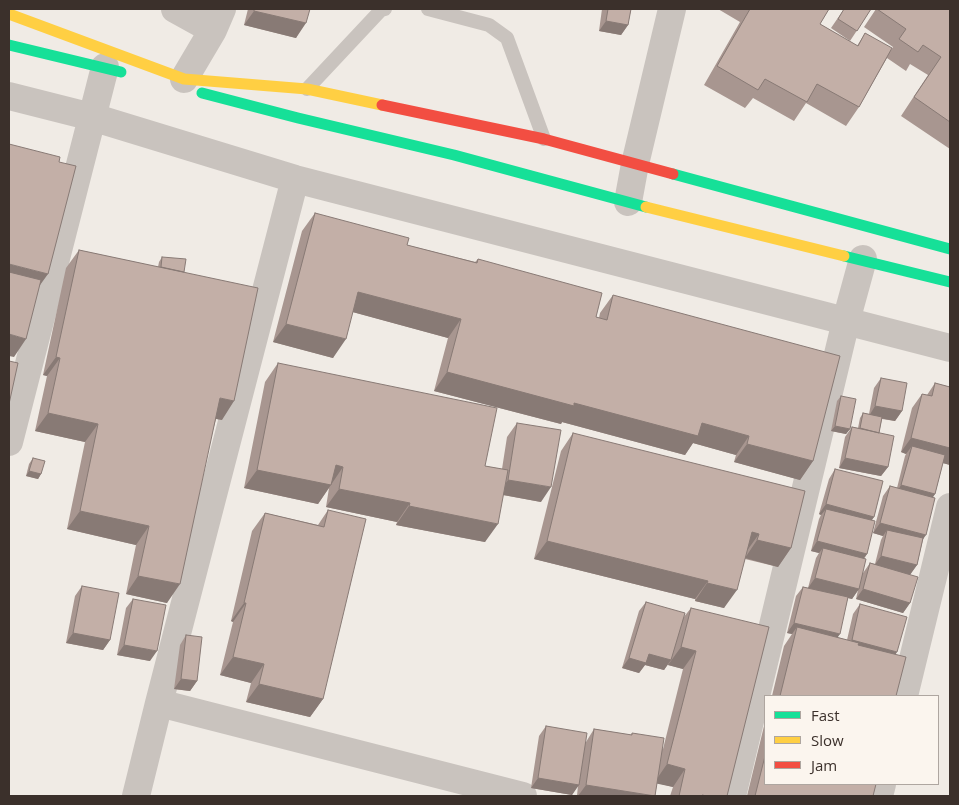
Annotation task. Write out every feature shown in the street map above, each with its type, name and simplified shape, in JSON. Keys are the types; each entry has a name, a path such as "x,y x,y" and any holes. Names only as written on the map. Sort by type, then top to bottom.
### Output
{"highway":[{"path":"9,14 184,78 307,89 544,139 950,249"},
{"path":"9,44 134,75"},
{"path":"153,80 298,118 454,155 628,202 950,282"}],"street":[{"path":"175,9 218,19 184,78"},
{"path":"628,202 635,164 672,9"},
{"path":"9,442 105,67"},
{"path":"9,96 92,117 295,179 950,348"},
{"path":"136,796 158,704 295,179"},
{"path":"732,796 846,321 863,259"},
{"path":"904,695 942,583 950,507"},
{"path":"158,704 523,796"}],"lane":[{"path":"307,89 381,10 385,9"},
{"path":"428,9 489,25 507,38 544,139"}],"building":[{"path":"254,9 310,9 306,23 254,11"},
{"path":"608,9 631,9 628,25 606,21"},
{"path":"750,9 829,9 820,24 858,46 865,33 892,48 859,107 817,84 807,102 765,79 758,90 717,66"},
{"path":"844,9 871,9 857,31 838,19"},
{"path":"877,9 950,9 950,122 914,97 941,57 923,45 918,52 899,39 906,29"},
{"path":"9,144 60,157 59,162 76,166 48,274 9,264"},
{"path":"315,213 409,238 407,245 477,263 478,259 602,293 596,317 607,320 613,295 840,356 813,461 747,444 749,436 702,423 698,436 574,403 574,406 447,372 461,319 358,292 346,339 286,324"},
{"path":"79,250 258,288 234,401 220,398 180,584 138,576 149,526 80,511 98,424 48,413 60,358 56,357"},
{"path":"162,257 186,259 184,272 161,267"},
{"path":"9,272 41,280 26,339 9,334"},
{"path":"9,361 18,363 9,404"},
{"path":"278,363 497,408 485,466 508,470 498,524 409,506 410,503 339,489 343,467 336,465 331,485 257,470"},
{"path":"881,378 907,383 902,411 875,406"},
{"path":"935,383 950,387 950,448 911,438 922,394 932,396"},
{"path":"841,396 856,399 850,429 835,426"},
{"path":"863,413 882,417 879,433 860,428"},
{"path":"517,423 561,430 551,487 508,480"},
{"path":"852,427 894,436 888,467 845,458"},
{"path":"573,433 805,491 791,548 757,540 759,534 752,532 737,590 547,541"},
{"path":"912,446 945,455 935,494 901,485"},
{"path":"33,458 45,461 41,474 29,471"},
{"path":"835,469 883,481 874,517 826,504"},
{"path":"890,486 935,498 926,535 880,523"},
{"path":"826,509 875,521 867,554 817,541"},
{"path":"328,510 366,519 323,699 259,684 264,664 233,657 265,513 324,527"},
{"path":"887,530 923,538 917,565 881,556"},
{"path":"823,548 866,559 859,589 815,578"},
{"path":"870,563 918,577 910,603 863,589"},
{"path":"82,586 119,593 110,640 73,633"},
{"path":"803,587 848,597 840,634 794,623"},
{"path":"133,599 166,605 157,651 124,645"},
{"path":"646,602 685,613 671,660 649,654 646,663 629,658"},
{"path":"860,604 907,617 897,652 852,640"},
{"path":"691,608 769,627 727,796 679,796 685,769 667,764 696,651 681,647"},
{"path":"797,627 906,657 896,695 780,695"},
{"path":"186,635 202,637 197,681 181,679"},
{"path":"546,726 587,733 579,785 538,778"},
{"path":"594,729 664,738 655,796 586,785"},
{"path":"764,760 764,785 876,785 873,796 755,796"}],"traffic: fast":[{"path":"9,45 121,72"},
{"path":"202,93 454,155 646,207"},
{"path":"673,174 950,249"},
{"path":"844,256 950,282"}],"traffic: slow":[{"path":"9,14 184,79 307,89 382,105"},
{"path":"646,207 844,256"}],"traffic: jam":[{"path":"382,105 544,139 673,174"}]}
